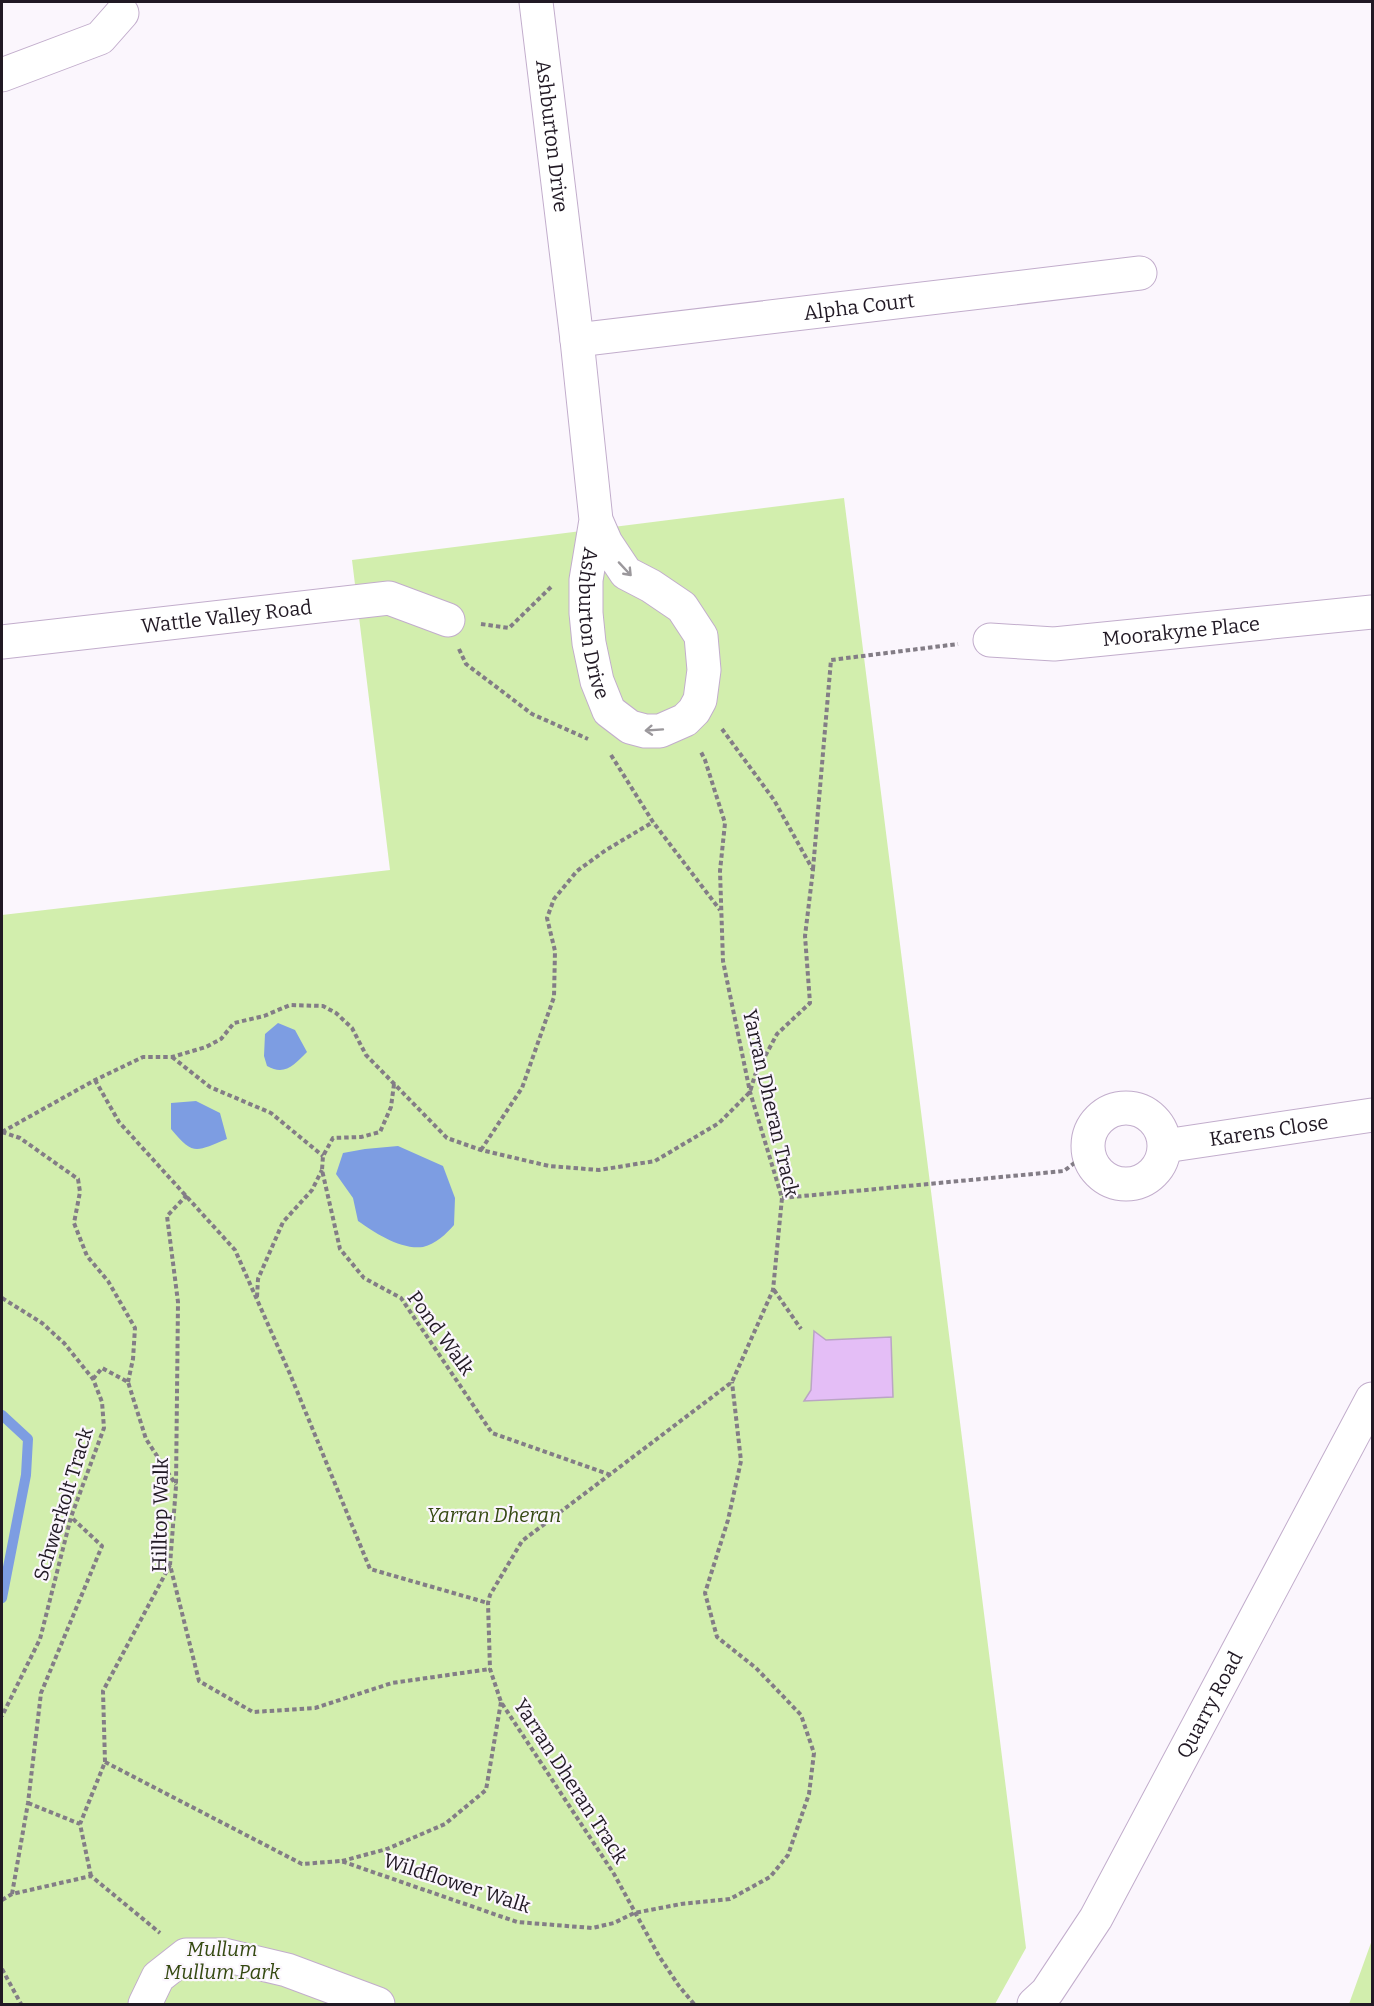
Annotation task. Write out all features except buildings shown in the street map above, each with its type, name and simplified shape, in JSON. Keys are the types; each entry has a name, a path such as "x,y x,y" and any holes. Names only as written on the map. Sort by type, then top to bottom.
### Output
{"street":[{"name":"Ashburton Drive","path":"536,2 577,340 594,534 586,580 589,643 597,681 609,711 630,727 645,731 660,731 692,710 704,670 701,636 682,607 651,586 626,573 606,543 594,534"},
{"path":"2,75 100,38 122,13"},
{"name":"Alpha Court","path":"577,340 1140,273"},
{"name":"Wattle Valley Road","path":"2,642 389,598 448,620"},
{"name":"Moorakyne Place","path":"990,640 1054,644 1372,612"},
{"path":"1123,1107 1136,1108 1157,1122 1163,1134 1165,1146 1163,1158 1157,1169 1147,1178 1136,1183 1123,1184 1101,1174 1093,1164 1089,1152 1088,1139 1092,1127 1106,1114 1123,1107"},
{"name":"Karens Close","path":"1165,1146 1372,1115"},
{"name":"Quarry Road","path":"1034,2004 1047,1992 1096,1918 1372,1399"},
{"path":"145,2004 158,1977 186,1955 224,1955 286,1970 378,2004"}],"path":[{"path":"594,534 509,628 448,620 466,664 532,714 606,747 653,822 720,910"},
{"path":"2,1132 95,1080 143,1057 172,1057 206,1047 221,1039 234,1023 264,1016 290,1005 323,1006 336,1012 352,1028 366,1056 447,1138 481,1150 549,1166 599,1170 655,1161 719,1123 750,1092 755,1075 777,1035 810,1003 805,936 831,660 990,640"},
{"path":"692,710 774,800 813,870"},
{"name":"Yarran Dheran Track","path":"692,710 724,823 720,871 723,961 750,1092 782,1198 773,1290 732,1382 522,1541 490,1595 488,1603 490,1670 501,1702 614,1874 634,1913 679,1986 694,2004"},
{"path":"606,747 609,711"},
{"path":"481,1150 522,1088 554,997 555,951 547,918 554,899 577,871 606,850 653,822"},
{"path":"172,1057 210,1087 272,1113 322,1156 333,1138 361,1137 380,1132 391,1107 394,1084"},
{"path":"95,1080 119,1122 235,1250 290,1374 370,1569 488,1603"},
{"path":"2,1132 20,1138 78,1179 80,1192 74,1223 87,1256 108,1281 135,1328 133,1359 128,1382 146,1439 176,1485"},
{"path":"782,1198 1064,1171 1089,1152"},
{"name":"Pond Walk","path":"322,1156 322,1170 340,1249 363,1278 401,1298 492,1433 611,1475"},
{"path":"256,1298 258,1279 283,1222 312,1190 322,1170"},
{"name":"Hilltop Walk","path":"186,1195 167,1216 178,1302 176,1485 170,1564 199,1681 254,1712 315,1708 392,1683 490,1670"},
{"path":"773,1290 801,1329"},
{"name":"Schwerkolt Track","path":"2,1298 42,1323 64,1343 93,1379 102,1402 104,1428 71,1517 40,1639 2,1716"},
{"path":"93,1379 102,1368 128,1382"},
{"name":"Wildflower Walk","path":"105,1762 302,1863 341,1861 516,1922 592,1928 614,1923 634,1913 681,1904 730,1899 770,1876 788,1856 810,1794 814,1753 801,1715 756,1668 717,1637 705,1593 728,1520 741,1461 732,1382"},
{"path":"12,1894 28,1803 41,1693 102,1546 71,1517"},
{"path":"170,1564 103,1691 105,1762 80,1824 90,1876 186,1955"},
{"path":"341,1861 387,1849 445,1824 486,1790 501,1702"},
{"path":"28,1803 80,1824"},
{"path":"2,1900 12,1894 90,1876"},
{"path":"2,1969 21,2004"}],"green space":[{"name":"Yarran Dheran","path":"844,498 1026,1948 995,2004 2,2004 2,915 390,870 352,560"},
{"path":"1372,1940 1372,2004 1349,2004"}],"water":[{"path":"278,1023 295,1030 307,1052 289,1068 279,1070 267,1066 264,1056 265,1034"},
{"path":"196,1101 220,1113 227,1139 196,1149 185,1144 171,1129 171,1103"},
{"path":"398,1146 443,1166 455,1198 454,1225 428,1246 415,1247 397,1243 358,1221 353,1198 336,1174 343,1153"}],"waterway":[{"path":"2,1415 28,1439 26,1475 2,1598"}],"park label":[{"name":"Mullum Mullum Park","path":"222,1960"}]}
